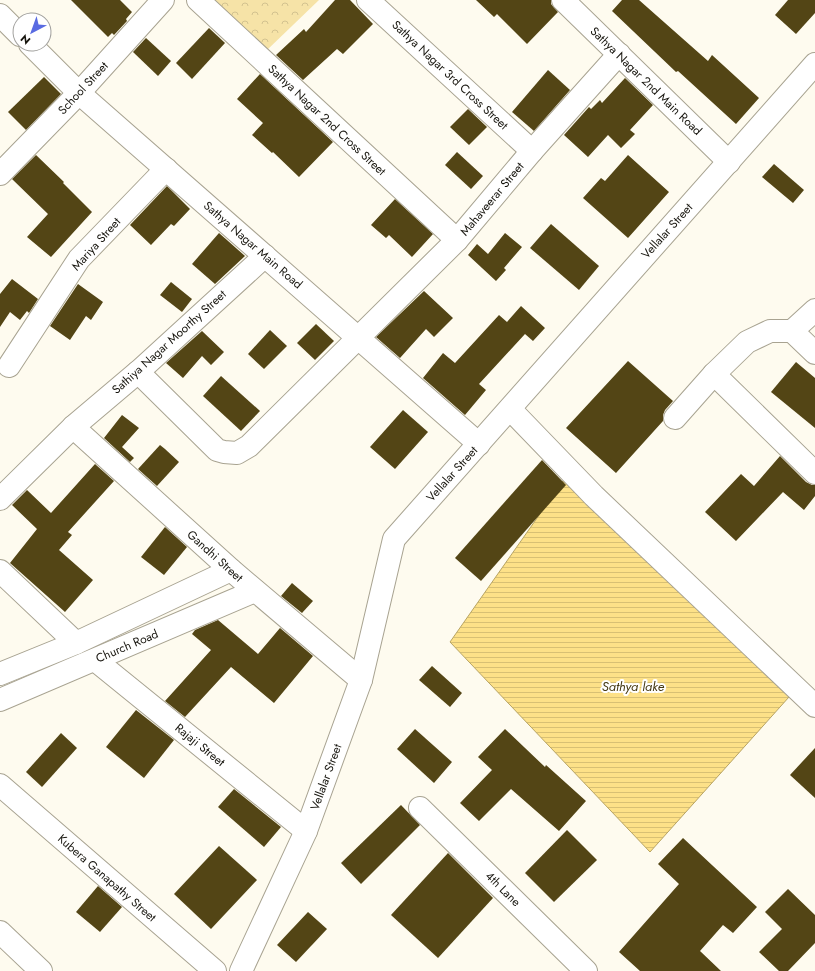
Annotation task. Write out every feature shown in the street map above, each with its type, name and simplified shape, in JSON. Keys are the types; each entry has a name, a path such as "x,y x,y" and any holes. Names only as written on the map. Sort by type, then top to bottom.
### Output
{"street":[{"name":"School Street","path":"0,174 79,93 163,0"},
{"name":"Sathya Nagar 2nd Cross Street","path":"198,0 456,240"},
{"name":"Sathya Nagar 3rd Cross Street","path":"368,0 532,151"},
{"name":"Sathya Nagar 2nd Main Road","path":"563,0 729,162"},
{"path":"0,15 12,26"},
{"name":"Sathya Nagar Main Road","path":"38,52 79,93 479,444"},
{"name":"Mahaveerar Street","path":"138,372 217,450 237,454 249,446 456,240 532,151 619,54"},
{"name":"Vellalar Street","path":"243,970 306,831 361,680 394,539 815,64"},
{"name":"Mariya Street","path":"9,366 79,259 166,169"},
{"name":"Sathiya Nagar Moorthy Street","path":"0,499 73,427 138,372 265,256"},
{"path":"675,418 714,374 747,342 770,331 792,331 815,310"},
{"path":"792,331 815,354"},
{"path":"714,374 815,473"},
{"path":"510,409 594,496 815,706"},
{"name":"Gandhi Street","path":"73,427 254,591 361,680"},
{"name":"Church Road","path":"0,674 76,642 231,570"},
{"path":"0,571 76,642"},
{"name":"Church Road","path":"0,700 254,591"},
{"name":"Rajaji Street","path":"95,660 306,831"},
{"name":"Kubera Ganapathy Street","path":"0,785 215,971"},
{"name":"4th Lane","path":"420,808 586,971"},
{"path":"0,932 41,971"}],"green space":[{"path":"211,0 319,0 266,51"}],"water":[{"name":"Sathya lake","path":"568,474 789,697 650,852 450,642"}],"building":[{"path":"71,0 120,0 132,12 126,19 127,21 114,35 112,33 108,37"},
{"path":"335,0 350,0 373,24 343,54 337,49 303,80 276,55 304,29 306,32"},
{"path":"476,0 551,0 551,4 558,12 527,44 497,14 494,17"},
{"path":"622,0 639,0 708,61 712,55 759,98 736,124 678,71 676,72 612,11"},
{"path":"788,0 815,0 815,13 796,34 775,15"},
{"path":"209,28 225,43 192,79 176,63"},
{"path":"146,38 171,61 158,76 133,52"},
{"path":"548,70 570,90 534,131 512,112"},
{"path":"260,74 333,142 299,177 273,152 272,153 252,135 263,123 237,99"},
{"path":"44,77 61,94 26,130 8,112"},
{"path":"625,78 653,105 630,130 635,134 621,148 608,135 588,157 564,135 589,107 591,109 600,100 602,103"},
{"path":"468,109 487,127 469,145 450,127"},
{"path":"457,152 483,176 471,189 445,165"},
{"path":"36,155 92,212 51,257 27,237 48,214 12,179"},
{"path":"628,155 669,192 628,238 583,198 601,178 605,181"},
{"path":"774,164 804,190 793,203 762,177"},
{"path":"167,186 190,209 174,226 171,224 151,245 130,225"},
{"path":"395,199 433,234 412,257 389,235 386,238 371,225"},
{"path":"551,224 599,266 579,290 530,248"},
{"path":"219,233 245,256 215,284 192,264"},
{"path":"505,233 522,247 504,268 506,270 496,281 468,255 477,244 488,254"},
{"path":"12,279 38,299 29,313 27,311 20,320 10,312 0,327 0,294"},
{"path":"171,282 192,299 182,312 160,295"},
{"path":"78,284 103,302 91,320 86,316 70,340 50,326"},
{"path":"424,291 453,318 434,337 426,329 400,358 376,337"},
{"path":"521,306 545,328 533,341 525,334 479,384 486,390 465,415 423,378 443,353 455,363 499,315 507,322"},
{"path":"316,324 334,341 315,360 297,343"},
{"path":"270,330 287,346 264,369 248,354"},
{"path":"202,331 224,352 211,365 202,356 183,378 166,363"},
{"path":"628,361 673,401 665,410 663,421 616,473 566,428"},
{"path":"796,362 815,378 815,428 771,392"},
{"path":"221,376 260,411 241,431 203,396"},
{"path":"403,410 428,432 395,469 370,447"},
{"path":"122,415 139,428 122,447 134,458 130,462 104,438"},
{"path":"160,445 179,462 157,486 138,469"},
{"path":"780,456 806,482 815,485 815,496 804,510 783,492 736,541 705,512 741,474 754,486"},
{"path":"542,460 566,485 481,581 455,558"},
{"path":"95,464 114,481 68,532 72,535 59,550 93,580 65,612 10,563 37,529 12,505 27,490 51,513"},
{"path":"165,527 187,547 164,575 141,557"},
{"path":"292,583 313,601 302,613 281,596"},
{"path":"218,620 258,654 280,628 313,656 274,703 231,667 185,717 165,701 211,650 192,634 195,630"},
{"path":"432,666 462,693 450,707 419,680"},
{"path":"136,710 174,740 144,778 106,747"},
{"path":"415,729 452,762 434,783 397,749"},
{"path":"505,729 545,767 546,765 586,801 559,831 511,789 479,821 460,803 492,770 478,757"},
{"path":"61,733 77,748 42,787 26,772"},
{"path":"815,748 815,798 790,775"},
{"path":"234,789 281,827 264,847 218,807"},
{"path":"401,805 420,825 361,884 341,863"},
{"path":"567,830 597,860 554,902 525,873"},
{"path":"683,838 757,907 733,933 723,925 700,951 721,971 640,971 619,952 679,884 658,864"},
{"path":"219,846 257,880 211,929 174,894"},
{"path":"448,853 493,898 438,958 391,915"},
{"path":"98,886 122,907 100,932 76,912"},
{"path":"788,889 815,915 815,943 788,971 779,971 759,952 782,929 765,912"},
{"path":"308,912 327,929 296,962 277,945"}]}
